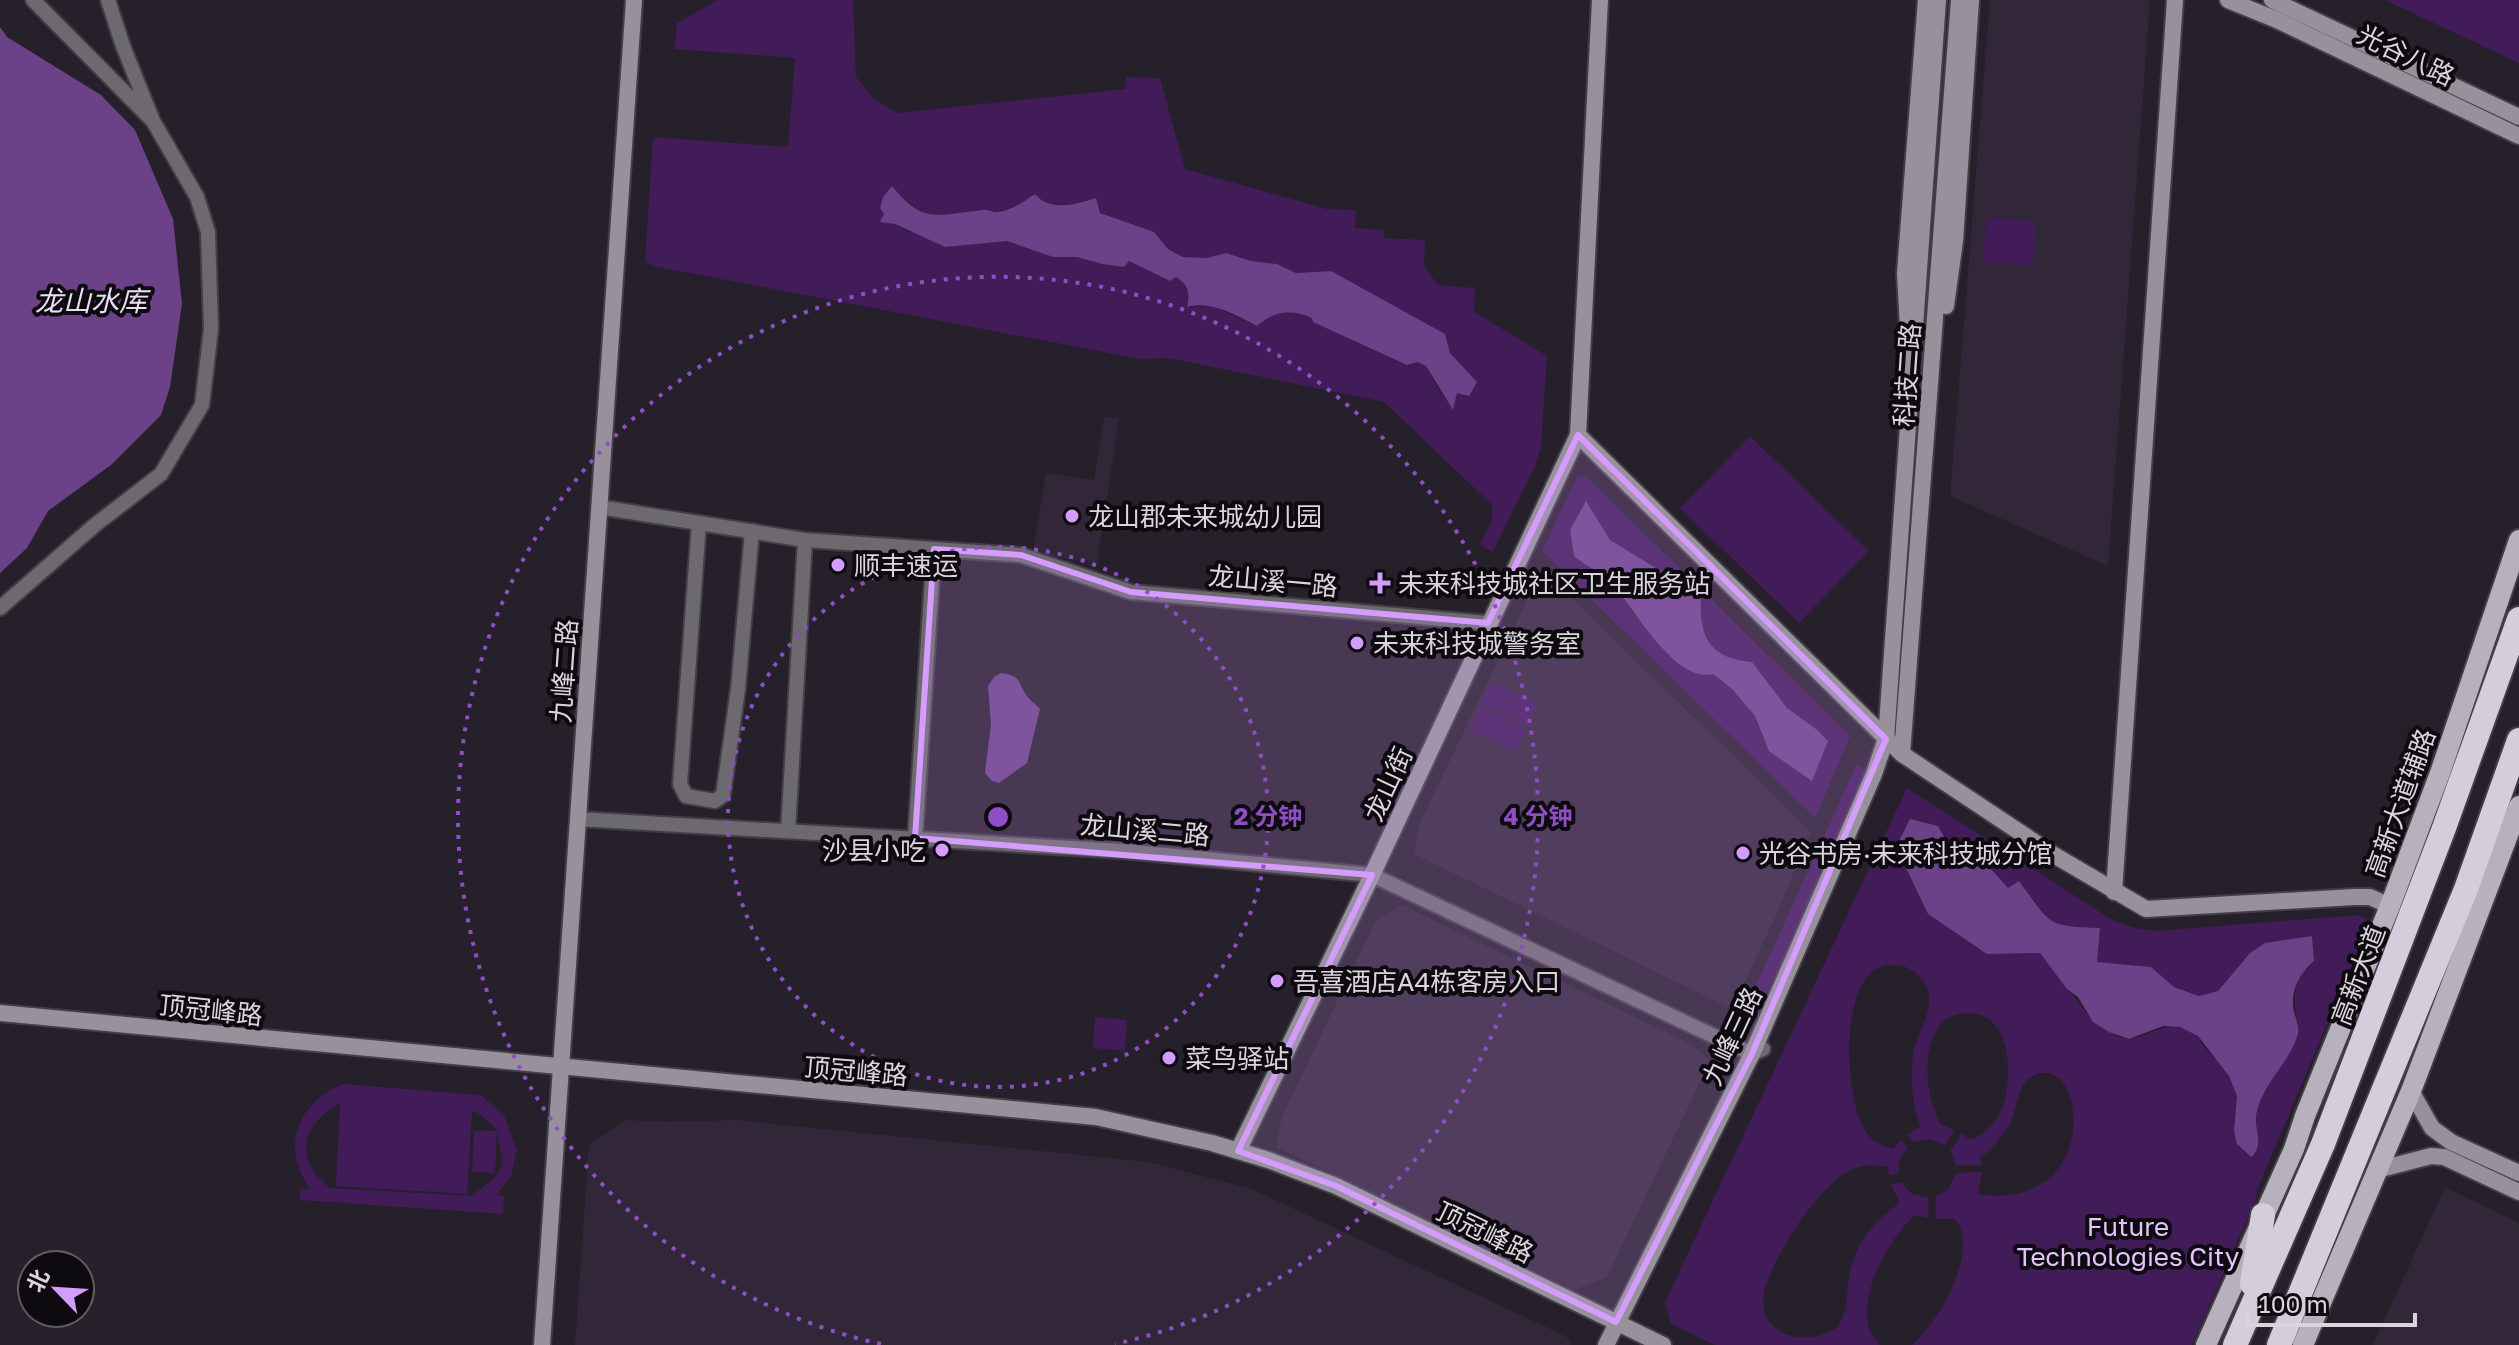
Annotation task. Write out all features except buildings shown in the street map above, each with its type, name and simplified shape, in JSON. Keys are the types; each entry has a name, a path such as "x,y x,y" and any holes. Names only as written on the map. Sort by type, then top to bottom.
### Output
{"highway":[{"name":"高新大道","path":"2235,1345 2323,1144 2444,828 2519,619"},
{"path":"2279,1345 2367,1164 2519,740"},
{"path":"2323,1144 2367,1164"},
{"path":"2246,1321 2263,1215"}],"main road":[{"name":"高新大道辅路","path":"2206,1345 2294,1149 2390,906 2440,773 2519,540"},
{"path":"2440,773 2491,696"},
{"path":"2303,1345 2338,1266 2367,1164 2411,1091 2519,806"},
{"path":"2465,950 2466,889"},
{"path":"2299,1302 2338,1266"}],"street":[{"path":"33,0 153,121"},
{"path":"0,608 95,525 161,474 202,405 211,329 208,232 197,197 153,121 108,0"},
{"name":"九峰二路","path":"542,1345 634,0"},
{"path":"1600,0 1578,435 1902,754 2114,892 2146,909 2354,897 2370,897 2390,906"},
{"path":"1913,361 1906,315 1905,273 1926,0"},
{"name":"科技二路","path":"1886,739 1938,0"},
{"name":"科技二路","path":"1902,754 1959,0"},
{"path":"1932,362 1952,270 1971,0"},
{"path":"2114,892 2175,0"},
{"name":"光谷八路","path":"2228,0 2277,20 2519,136"},
{"name":"光谷八路","path":"2272,0 2519,117"},
{"name":"龙山街","path":"1238,1151 1372,875 1578,435"},
{"name":"龙山溪一路","path":"599,507 805,540 1021,555 1131,592 1488,623"},
{"path":"699,523 680,784 686,796 715,801 723,795 738,689 752,531"},
{"path":"788,831 805,540"},
{"path":"915,838 934,549"},
{"name":"九峰三路","path":"1606,1345 1757,1052 1866,794 1886,739"},
{"name":"龙山溪二路","path":"578,819 1123,851 1372,875 1757,1052"},
{"name":"顶冠峰路","path":"0,1013 1096,1117 1238,1151 1336,1186 1663,1345"},
{"path":"2411,1091 2432,1128 2451,1142 2519,1173"},
{"path":"2367,1164 2444,1157 2519,1192"}],"highlighted area":[{"path":"1578,435 1886,739 1752,1054 1616,1322 1336,1186 1238,1151 1372,875 915,838 934,549 1021,555 1131,592 1488,623"}],"shaded area":[{"path":"1990,0 2150,0 2108,566 1950,496"},
{"name":"龙山郡未来城幼儿园","path":"1104,417 1119,419 1097,563 1033,553 1046,473 1094,480"},
{"path":"1542,569 1811,832 1732,1009 1414,854 1419,825"},
{"path":"1402,905 1693,1045 1710,1061 1607,1277 1574,1290 1276,1147 1282,1117 1376,920"},
{"path":"626,1120 736,1120 1149,1162 1252,1189 1559,1333 1570,1339 1571,1345 575,1345 589,1144"},
{"path":"2445,1187 2519,1223 2519,1345 2373,1345"}],"green space":[{"path":"718,0 853,0 856,77 874,99 898,113 1125,89 1126,77 1160,78 1185,169 1327,209 1356,210 1355,228 1384,230 1384,238 1425,240 1424,266 1438,285 1475,288 1474,312 1547,356 1541,447 1535,467 1493,552 1480,545 1492,520 1492,505 1384,402 1169,358 1140,359 645,262 653,137 788,147 795,58 674,49 677,23","holes":["1035,194 1041,199 1064,205 1096,198 1099,212 1154,232 1168,249 1183,257 1206,258 1226,253 1251,261 1277,264 1295,273 1331,271 1457,393 1453,408 1426,366 1417,362 1407,365 1304,315 1276,315 1257,326 1211,305 1187,307 1188,290 1181,280 1176,277 1169,281 1128,260 1124,267 1077,257 1053,257 1007,241 981,242 909,232 881,221 884,214 902,198 933,215 1006,209"]},
{"path":"2385,0 2519,0 2519,63"},
{"path":"1987,218 2036,221 2033,266 1983,263"},
{"path":"1750,436 1869,551 1799,623 1680,508"},
{"path":"1578,476 1586,476 1850,736 1815,818 1542,551","holes":["1586,501 1610,540 1661,570 1655,578 1683,588 1689,584 1701,598 1702,624 1710,644 1726,656 1752,662 1787,708 1816,729 1769,751 1755,716 1732,689 1713,674 1682,665 1670,655 1606,577 1574,556 1570,530"]},
{"path":"1491,682 1537,703 1527,725 1480,705"},
{"path":"1479,707 1526,728 1516,751 1469,730"},
{"path":"1857,764 1865,769 1854,807 1754,1020 1743,1014"},
{"name":"Future Technologies City","path":"1907,788 2114,921 2135,928 2155,931 2359,915 2366,919 2369,925 2192,1345 1912,1345 1944,1304 1960,1267 1963,1249 1962,1232 1955,1219 1935,1219 1936,1196 1948,1190 1956,1173 1982,1172 1978,1194 2019,1193 2048,1179 2065,1157 2073,1131 2072,1105 2064,1084 2050,1074 2031,1077 2020,1092 2009,1126 1980,1158 1982,1165 1956,1165 1950,1151 1962,1133 1970,1140 1996,1120 2006,1096 2008,1076 2007,1052 1999,1030 1992,1021 1966,1013 1951,1016 1942,1023 1930,1045 1928,1059 1929,1087 1935,1113 1940,1124 1955,1130 1945,1145 1929,1139 1914,1142 1907,1135 1920,1127 1912,1088 1912,1059 1928,1012 1929,997 1921,978 1902,966 1880,967 1865,980 1855,1003 1849,1062 1852,1091 1867,1133 1893,1149 1901,1140 1907,1147 1899,1161 1898,1174 1889,1175 1888,1167 1867,1165 1852,1169 1835,1181 1807,1211 1781,1251 1765,1289 1763,1303 1772,1325 1791,1336 1815,1336 1836,1328 1844,1314 1850,1272 1857,1251 1872,1228 1899,1202 1891,1184 1901,1182 1912,1194 1929,1198 1928,1218 1915,1215 1904,1226 1874,1277 1867,1315 1870,1331 1880,1345 1715,1345 1671,1324 1665,1302","holes":["1938,826 1959,863 2008,889 2019,881 2047,918 2058,926 2100,928 2096,962 2150,967 2174,987 2199,996 2218,991 2250,953 2265,944 2312,936 2314,961 2300,977 2295,993 2299,1031 2257,1107 2255,1122 2258,1143 2255,1153 2251,1157 2238,1142 2235,1087 2197,1036 2175,1026 2129,1039 2108,1031 2086,1012 2040,953 2017,952 1928,914 1896,847"]},
{"path":"1095,1017 1127,1020 1125,1051 1093,1048"},
{"path":"343,1084 481,1095 504,1115 517,1150 511,1176 496,1195 504,1196 503,1214 300,1200 300,1189 310,1189 296,1158 298,1128 304,1114 327,1092","holes":["340,1103 336,1186 467,1194 472,1111 469,1110 473,1111 477,1113 484,1118 497,1131 474,1131 472,1172 495,1173 497,1132 503,1164 494,1178 472,1196 330,1188 310,1165 306,1143 317,1122"]}],"water":[{"name":"龙山水库","path":"0,27 7,37 101,95 135,130 173,219 182,304 170,387 161,415 111,465 48,511 27,548 0,573"},
{"path":"892,186 914,207 923,212 943,215 984,210 1001,212 1035,194 1041,200 1056,205 1096,198 1100,213 1154,232 1168,249 1183,257 1206,258 1226,253 1251,261 1277,264 1296,273 1331,271 1445,334 1450,353 1477,382 1469,396 1457,393 1453,410 1426,366 1417,362 1407,365 1304,315 1276,315 1257,326 1214,307 1187,307 1188,290 1184,283 1176,277 1170,281 1129,261 1124,267 1077,257 1053,257 1007,241 945,247 895,224 880,222 884,214 880,208 883,197"},
{"path":"1586,501 1610,540 1661,571 1656,578 1683,588 1689,584 1701,598 1705,635 1717,651 1752,662 1787,708 1828,741 1812,781 1769,751 1755,716 1732,689 1713,674 1698,674 1669,655 1610,581 1574,556 1570,530"},
{"path":"1001,673 1017,679 1026,695 1040,709 1027,763 999,783 992,781 985,773 991,724 988,686"},
{"path":"1910,819 1938,826 1959,863 1991,869 2008,888 2019,881 2051,920 2069,926 2100,928 2097,962 2151,967 2174,987 2199,996 2218,991 2250,953 2265,943 2312,936 2314,961 2298,980 2293,998 2298,1034 2260,1101 2256,1117 2258,1147 2251,1157 2237,1144 2234,1131 2237,1096 2229,1076 2198,1036 2180,1027 2163,1026 2129,1039 2109,1032 2093,1022 2078,997 2067,989 2040,953 1987,954 1928,914 1896,847"}],"place":[{"name":"龙山郡未来城幼儿园","path":"1072,516"},
{"name":"顺丰速运","path":"838,565"},
{"name":"未来科技城社区卫生服务站","path":"1380,583"},
{"name":"未来科技城警务室","path":"1357,643"},
{"name":"沙县小吃","path":"942,850"},
{"name":"光谷书房·未来科技城分馆","path":"1743,853"},
{"name":"吾喜酒店A4栋客房入口","path":"1277,981"},
{"name":"菜鸟驿站","path":"1169,1058"}]}
